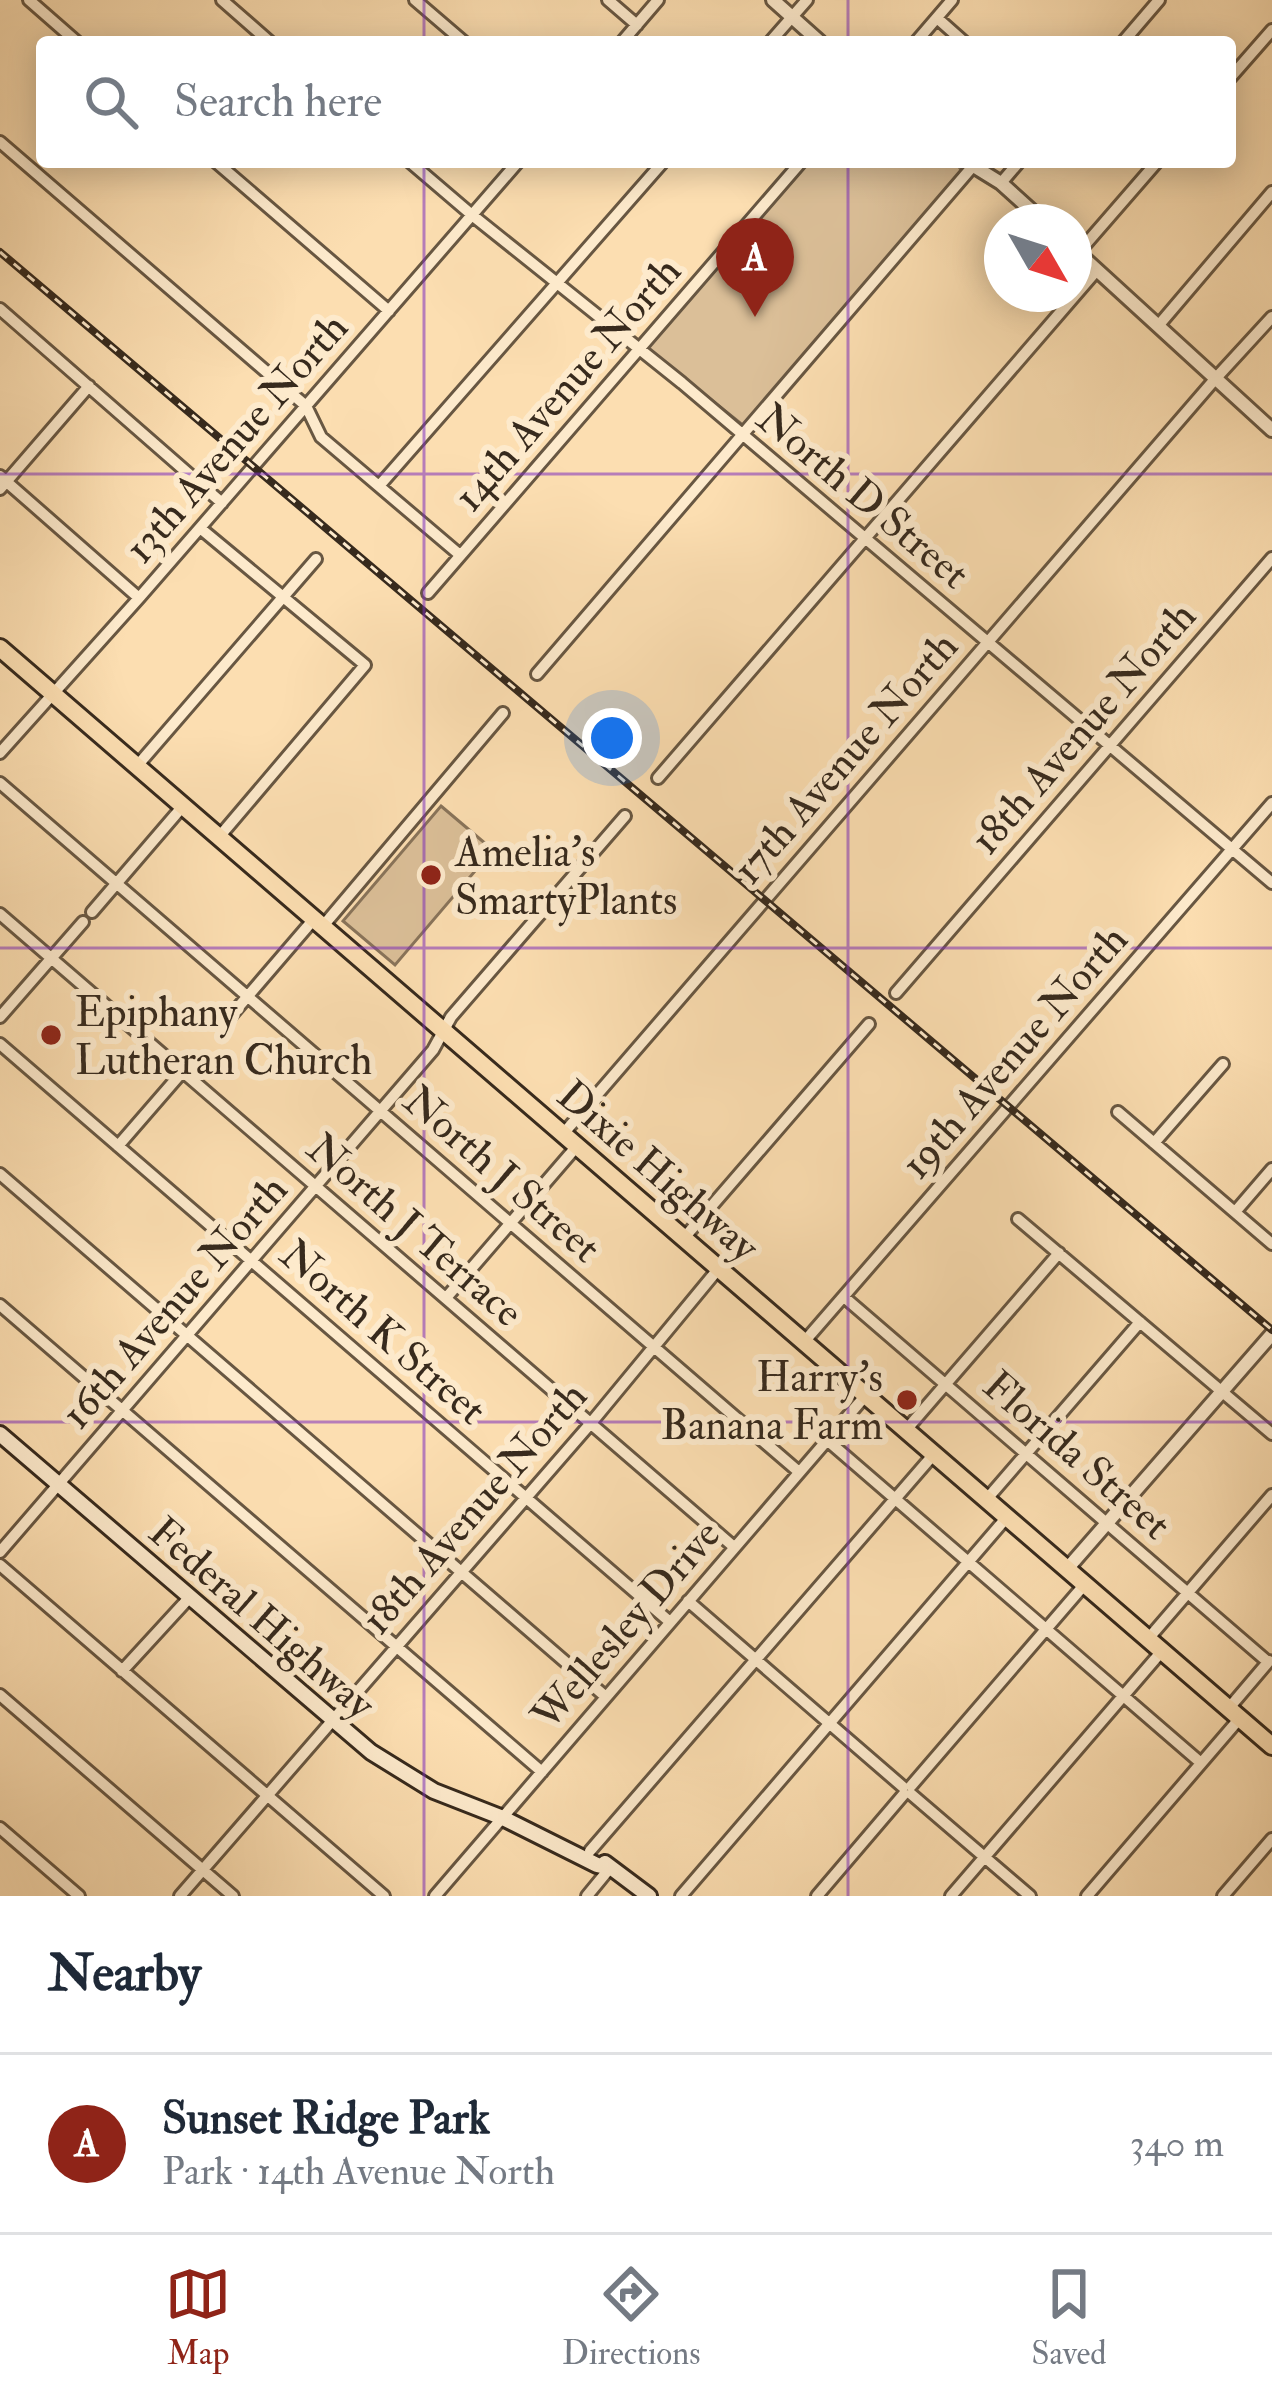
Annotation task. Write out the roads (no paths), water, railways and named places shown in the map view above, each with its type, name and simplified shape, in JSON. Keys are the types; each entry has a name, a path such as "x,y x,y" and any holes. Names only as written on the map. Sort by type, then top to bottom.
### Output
{"main road":[{"name":"Dixie Highway","path":"0,648 1272,1745"},
{"name":"Federal Highway","path":"0,1435 371,1752 457,1801 610,1868"},
{"name":"Federal Highway","path":"503,1818 537,1826 590,1851 649,1896"}],"street":[{"path":"29,0 70,36"},
{"path":"222,0 264,36"},
{"path":"415,0 457,36"},
{"path":"608,0 637,25"},
{"path":"627,36 658,0"},
{"path":"773,0 813,36"},
{"path":"775,36 806,0"},
{"path":"921,36 952,0"},
{"path":"1128,36 1159,0"},
{"path":"937,18 957,36"},
{"path":"1236,71 1272,30"},
{"path":"0,142 306,406 321,437 460,555"},
{"path":"223,168 389,311"},
{"name":"North D Street","path":"417,168 640,348 1272,883"},
{"name":"13th Avenue North","path":"0,753 513,168"},
{"path":"379,486 658,168"},
{"name":"14th Avenue North","path":"428,593 796,168"},
{"path":"537,674 967,168"},
{"path":"976,168 1024,204"},
{"path":"1000,183 1014,168"},
{"path":"1092,233 1152,168"},
{"path":"1158,326 1272,192"},
{"path":"1092,265 1272,430"},
{"path":"658,778 1097,270"},
{"path":"0,309 222,503"},
{"name":"17th Avenue North","path":"446,1298 510,1223 570,1140 987,642 1272,317"},
{"path":"89,386 2,482 139,598"},
{"path":"200,528 365,665 219,836"},
{"name":"18th Avenue North","path":"896,993 1272,558"},
{"path":"137,766 316,559"},
{"path":"223,1025 503,713"},
{"name":"North J Street","path":"0,783 799,1472"},
{"name":"19th Avenue North","path":"804,1342 1272,802"},
{"path":"0,1017 183,806"},
{"name":"16th Avenue North","path":"0,1552 440,1042 451,1018 625,816"},
{"name":"North J Terrace","path":"0,914 734,1547"},
{"path":"684,1238 869,1024"},
{"name":"North K Street","path":"0,1044 670,1622"},
{"path":"1154,1143 1222,1064"},
{"path":"118,1146 183,1071"},
{"path":"1118,1112 1272,1244"},
{"path":"1234,1212 1272,1169"},
{"path":"0,1174 606,1697"},
{"path":"1018,1219 1272,1433"},
{"path":"906,1430 1059,1253"},
{"name":"18th Avenue North","path":"180,1896 719,1268"},
{"name":"Florida Street","path":"844,1297 1270,1660"},
{"path":"0,1304 542,1772"},
{"path":"986,1500 1140,1322"},
{"path":"1067,1569 1272,1334"},
{"name":"Wellesley Drive","path":"435,1896 866,1395"},
{"path":"827,1440 1201,1763"},
{"path":"590,1851 934,1454"},
{"path":"951,1896 1123,1696 1187,1593 1272,1495"},
{"path":"681,1896 1007,1517"},
{"path":"0,1565 384,1896"},
{"path":"817,1896 1085,1584"},
{"path":"122,1671 189,1598"},
{"path":"688,1601 1030,1896"},
{"path":"1087,1896 1201,1763 1270,1660"},
{"path":"0,1695 232,1896"},
{"path":"0,1828 79,1896"},
{"path":"1223,1896 1272,1839"},
{"path":"586,1896 610,1868"}],"railway":[{"path":"0,252 1272,1330"}],"place":[{"name":"Sunset Ridge Park","path":"755,317"},
{"name":"Amelia's SmartyPlants","path":"431,875"},
{"name":"Epiphany Lutheran Church","path":"51,1035"},
{"name":"Harry's Banana Farm","path":"907,1400"}]}
